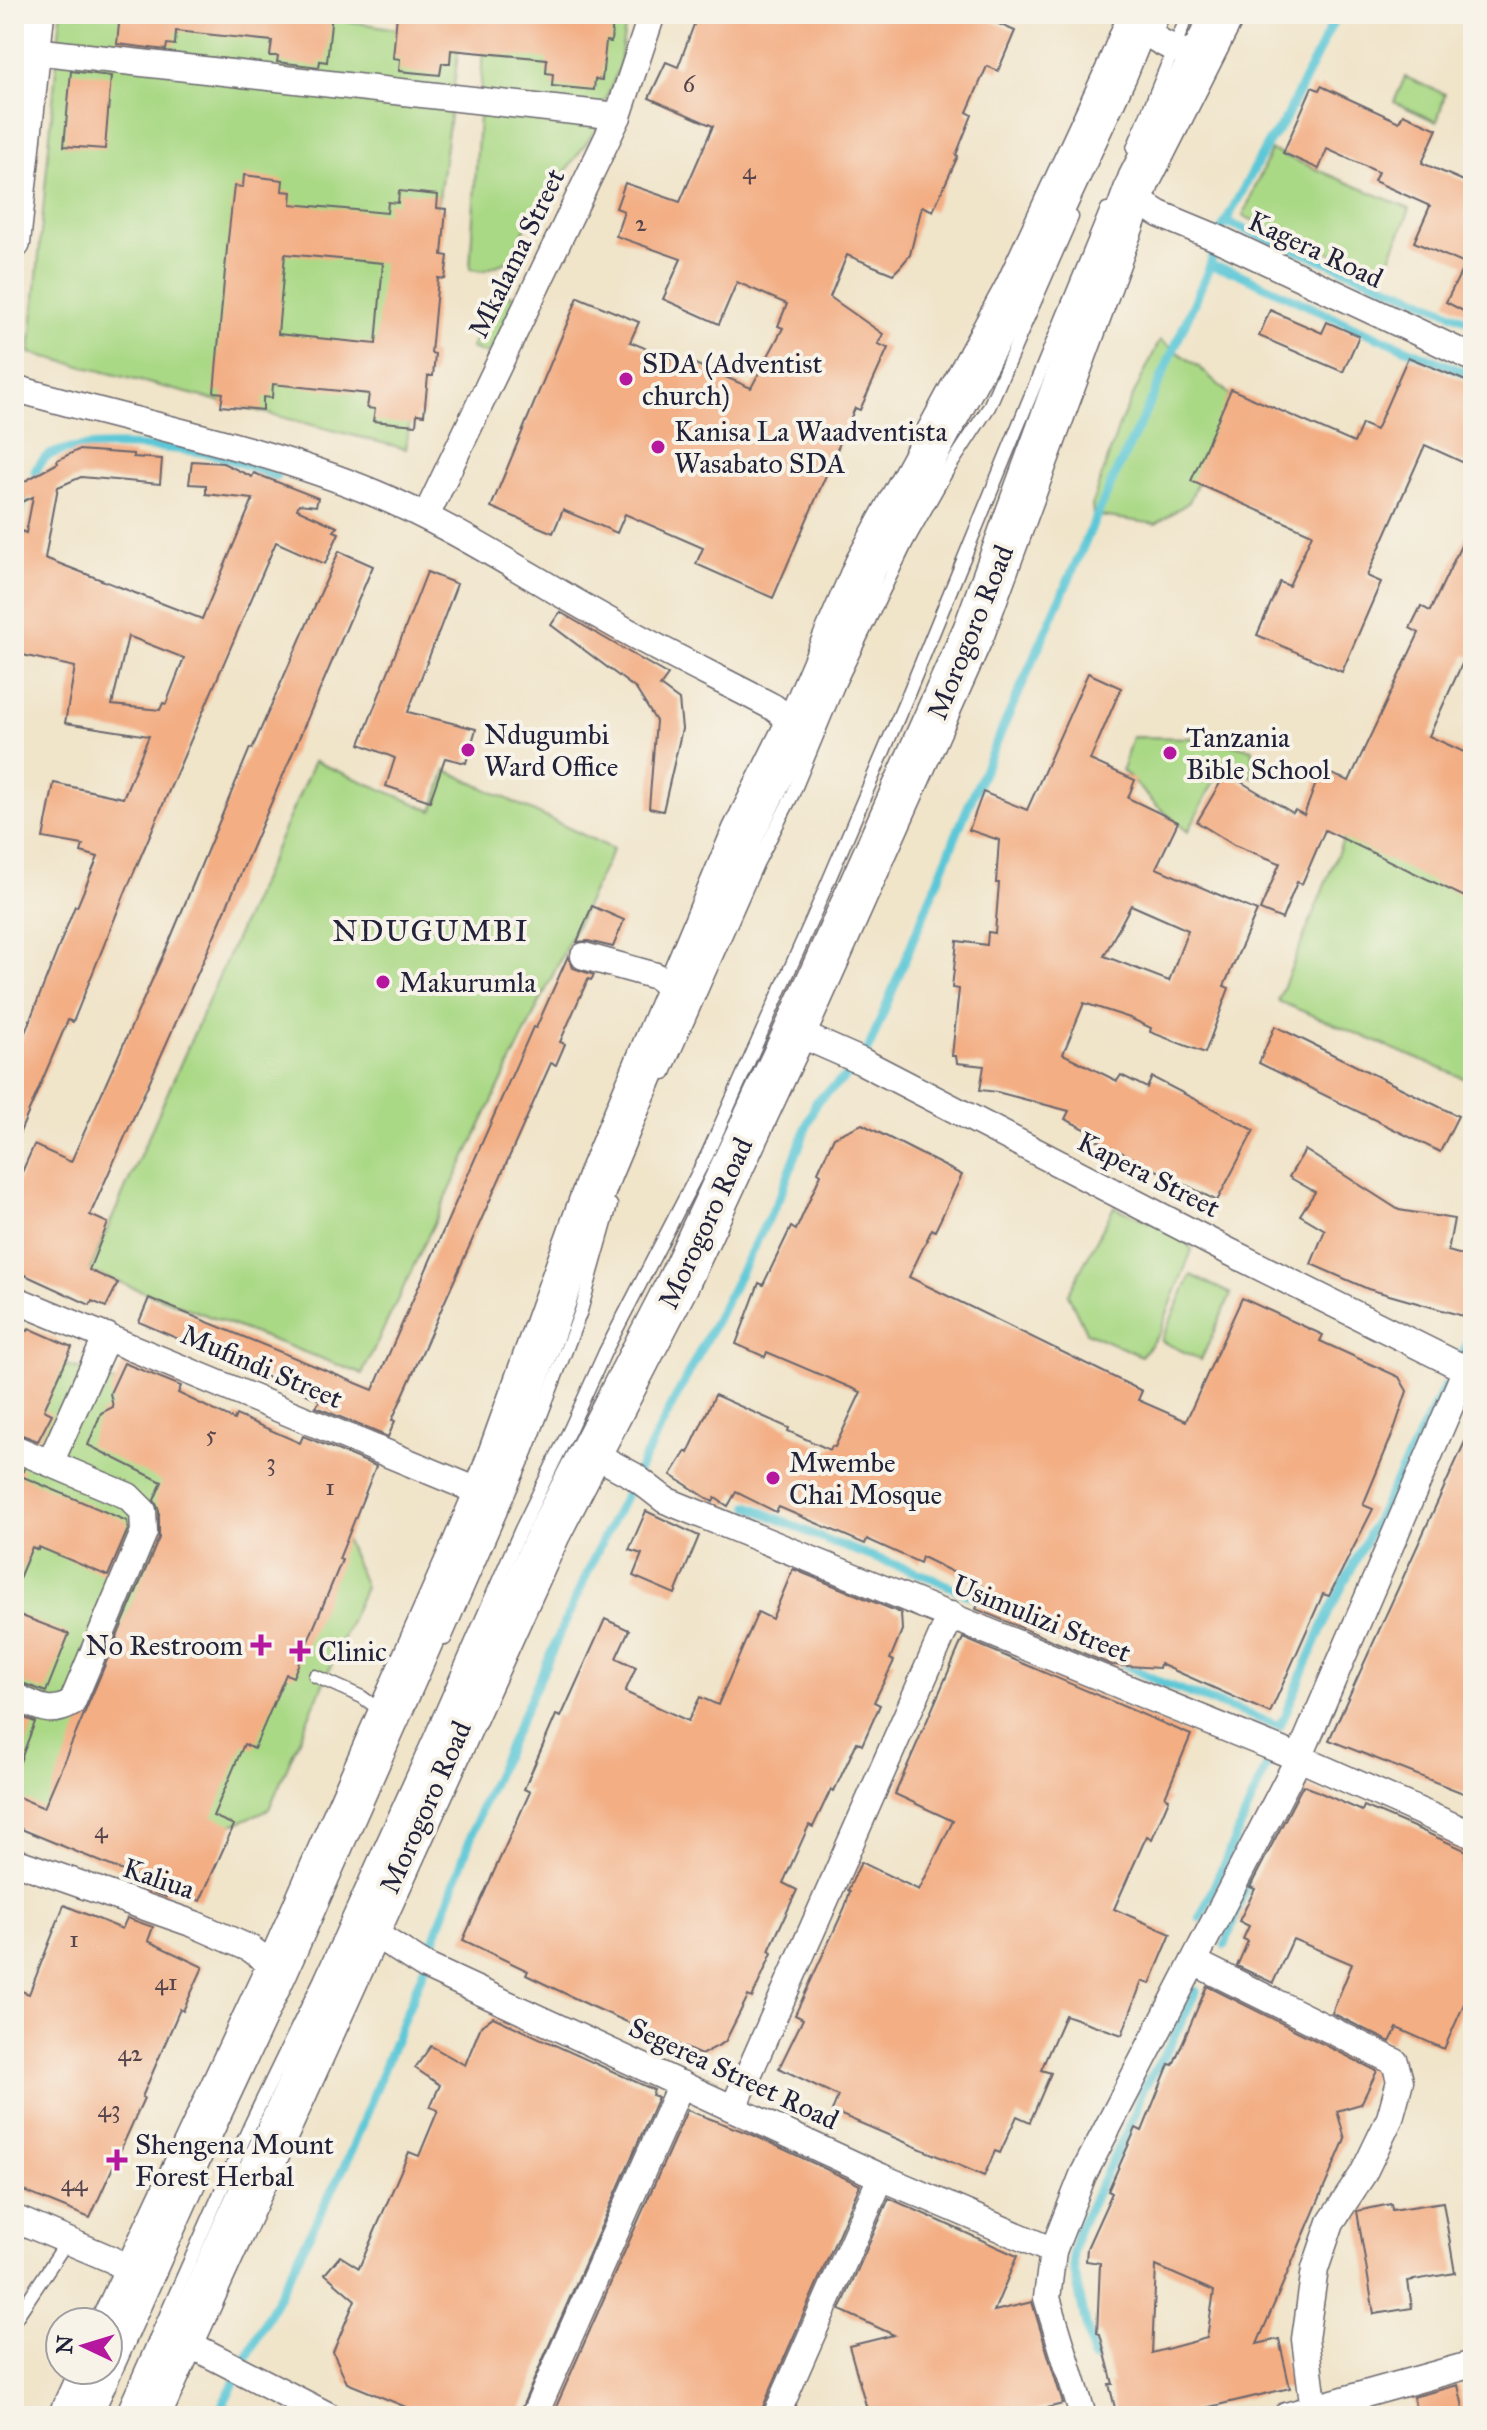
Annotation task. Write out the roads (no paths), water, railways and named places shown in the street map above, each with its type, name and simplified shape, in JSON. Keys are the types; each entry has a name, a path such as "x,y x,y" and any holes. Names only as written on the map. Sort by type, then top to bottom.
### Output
{"highway":[{"name":"Morogoro Road","path":"119,2306 277,1969 485,1494 601,1172 743,833 796,725 865,567 1015,291 1116,73 1156,32 1223,14"},
{"name":"Morogoro Road","path":"149,2416 381,1938 549,1533 678,1283 795,1032 974,631 1124,185 1156,32"},
{"path":"70,2416 84,2386"}],"street":[{"path":"14,243 38,14"},
{"name":"Mkalama Street","path":"426,516 618,116 652,14"},
{"path":"34,51 618,116"},
{"name":"Kagera Road","path":"1124,185 1159,214 1473,358"},
{"path":"14,388 98,413 291,461 426,516 606,620 773,707 796,725"},
{"path":"584,956 656,976 676,992"},
{"name":"Kapera Street","path":"795,1032 863,1062 1228,1251 1471,1367"},
{"name":"Mufindi Street","path":"14,1299 485,1494"},
{"path":"50,1463 107,1336"},
{"path":"1083,2416 1047,2298 1053,2251 1083,2175 1299,1758 1471,1367"},
{"path":"14,1448 128,1496 143,1511 144,1532 72,1703 59,1710 39,1707 14,1696"},
{"name":"Usimulizi Street","path":"592,1453 634,1476 665,1500 1299,1758 1473,1835"},
{"path":"734,2107 951,1615"},
{"name":"Kaliua","path":"14,1861 194,1924 251,1949 277,1969"},
{"name":"Segerea Street Road","path":"381,1938 425,1966 881,2177 1053,2251"},
{"path":"1194,1962 1395,2062 1400,2081 1390,2118 1363,2174 1331,2222 1315,2269 1305,2339 1314,2410"},
{"path":"534,2416 681,2084"},
{"path":"776,2416 881,2177"},
{"path":"14,2218 113,2260 133,2275"},
{"path":"183,2341 329,2416"},
{"path":"1286,2416 1473,2364"}],"lane":[{"name":"Morogoro Road","path":"1156,32 1188,14"},
{"name":"Morogoro Road","path":"121,2416 239,2150 431,1735 521,1529 605,1352 707,1155 813,917 1124,185"},
{"path":"661,1082 757,864 793,794 839,683 907,542 946,473 989,407 1074,211"},
{"path":"440,1650 527,1452 581,1311 617,1190"},
{"path":"315,1676 362,1697 387,1715"},
{"path":"96,2416 210,2161"},
{"path":"14,2321 68,2240"}],"waterway":[{"path":"217,2416 347,2161 425,1966 483,1803 601,1543 781,1194 816,1102 863,1062 967,809 1210,266 1217,238 1268,143 1283,123 1337,14"},
{"path":"1226,222 1473,323"},
{"path":"1210,266 1235,272 1358,329 1473,376"},
{"path":"14,533 24,498 38,474 35,471 46,457 61,451 107,446 185,450 223,457 276,477"},
{"path":"1460,1359 1473,1333"},
{"path":"1118,1661 1162,1683 1280,1726 1328,1614 1445,1386"},
{"path":"749,1506 828,1541 932,1578 990,1605"},
{"path":"1200,1918 1270,1759"},
{"path":"1225,1945 1246,1884"},
{"path":"1093,2358 1074,2269 1073,2253 1078,2231 1135,2114 1141,2092 1171,2044 1196,1991"}],"place":[{"name":"SDA (Adventist church)","path":"626,379"},
{"name":"Kanisa La Waadventista Wasabato SDA","path":"658,447"},
{"name":"Ndugumbi Ward Office","path":"468,750"},
{"name":"Tanzania Bible School","path":"1170,753"},
{"name":"Makurumla","path":"383,982"},
{"name":"Mwembe Chai Mosque","path":"773,1478"},
{"name":"No Restroom","path":"261,1645"},
{"name":"Clinic","path":"300,1651"},
{"name":"Shengena Mount Forest Herbal","path":"117,2160"}],"district":[{"name":"NDUGUMBI","path":"431,931"}]}
